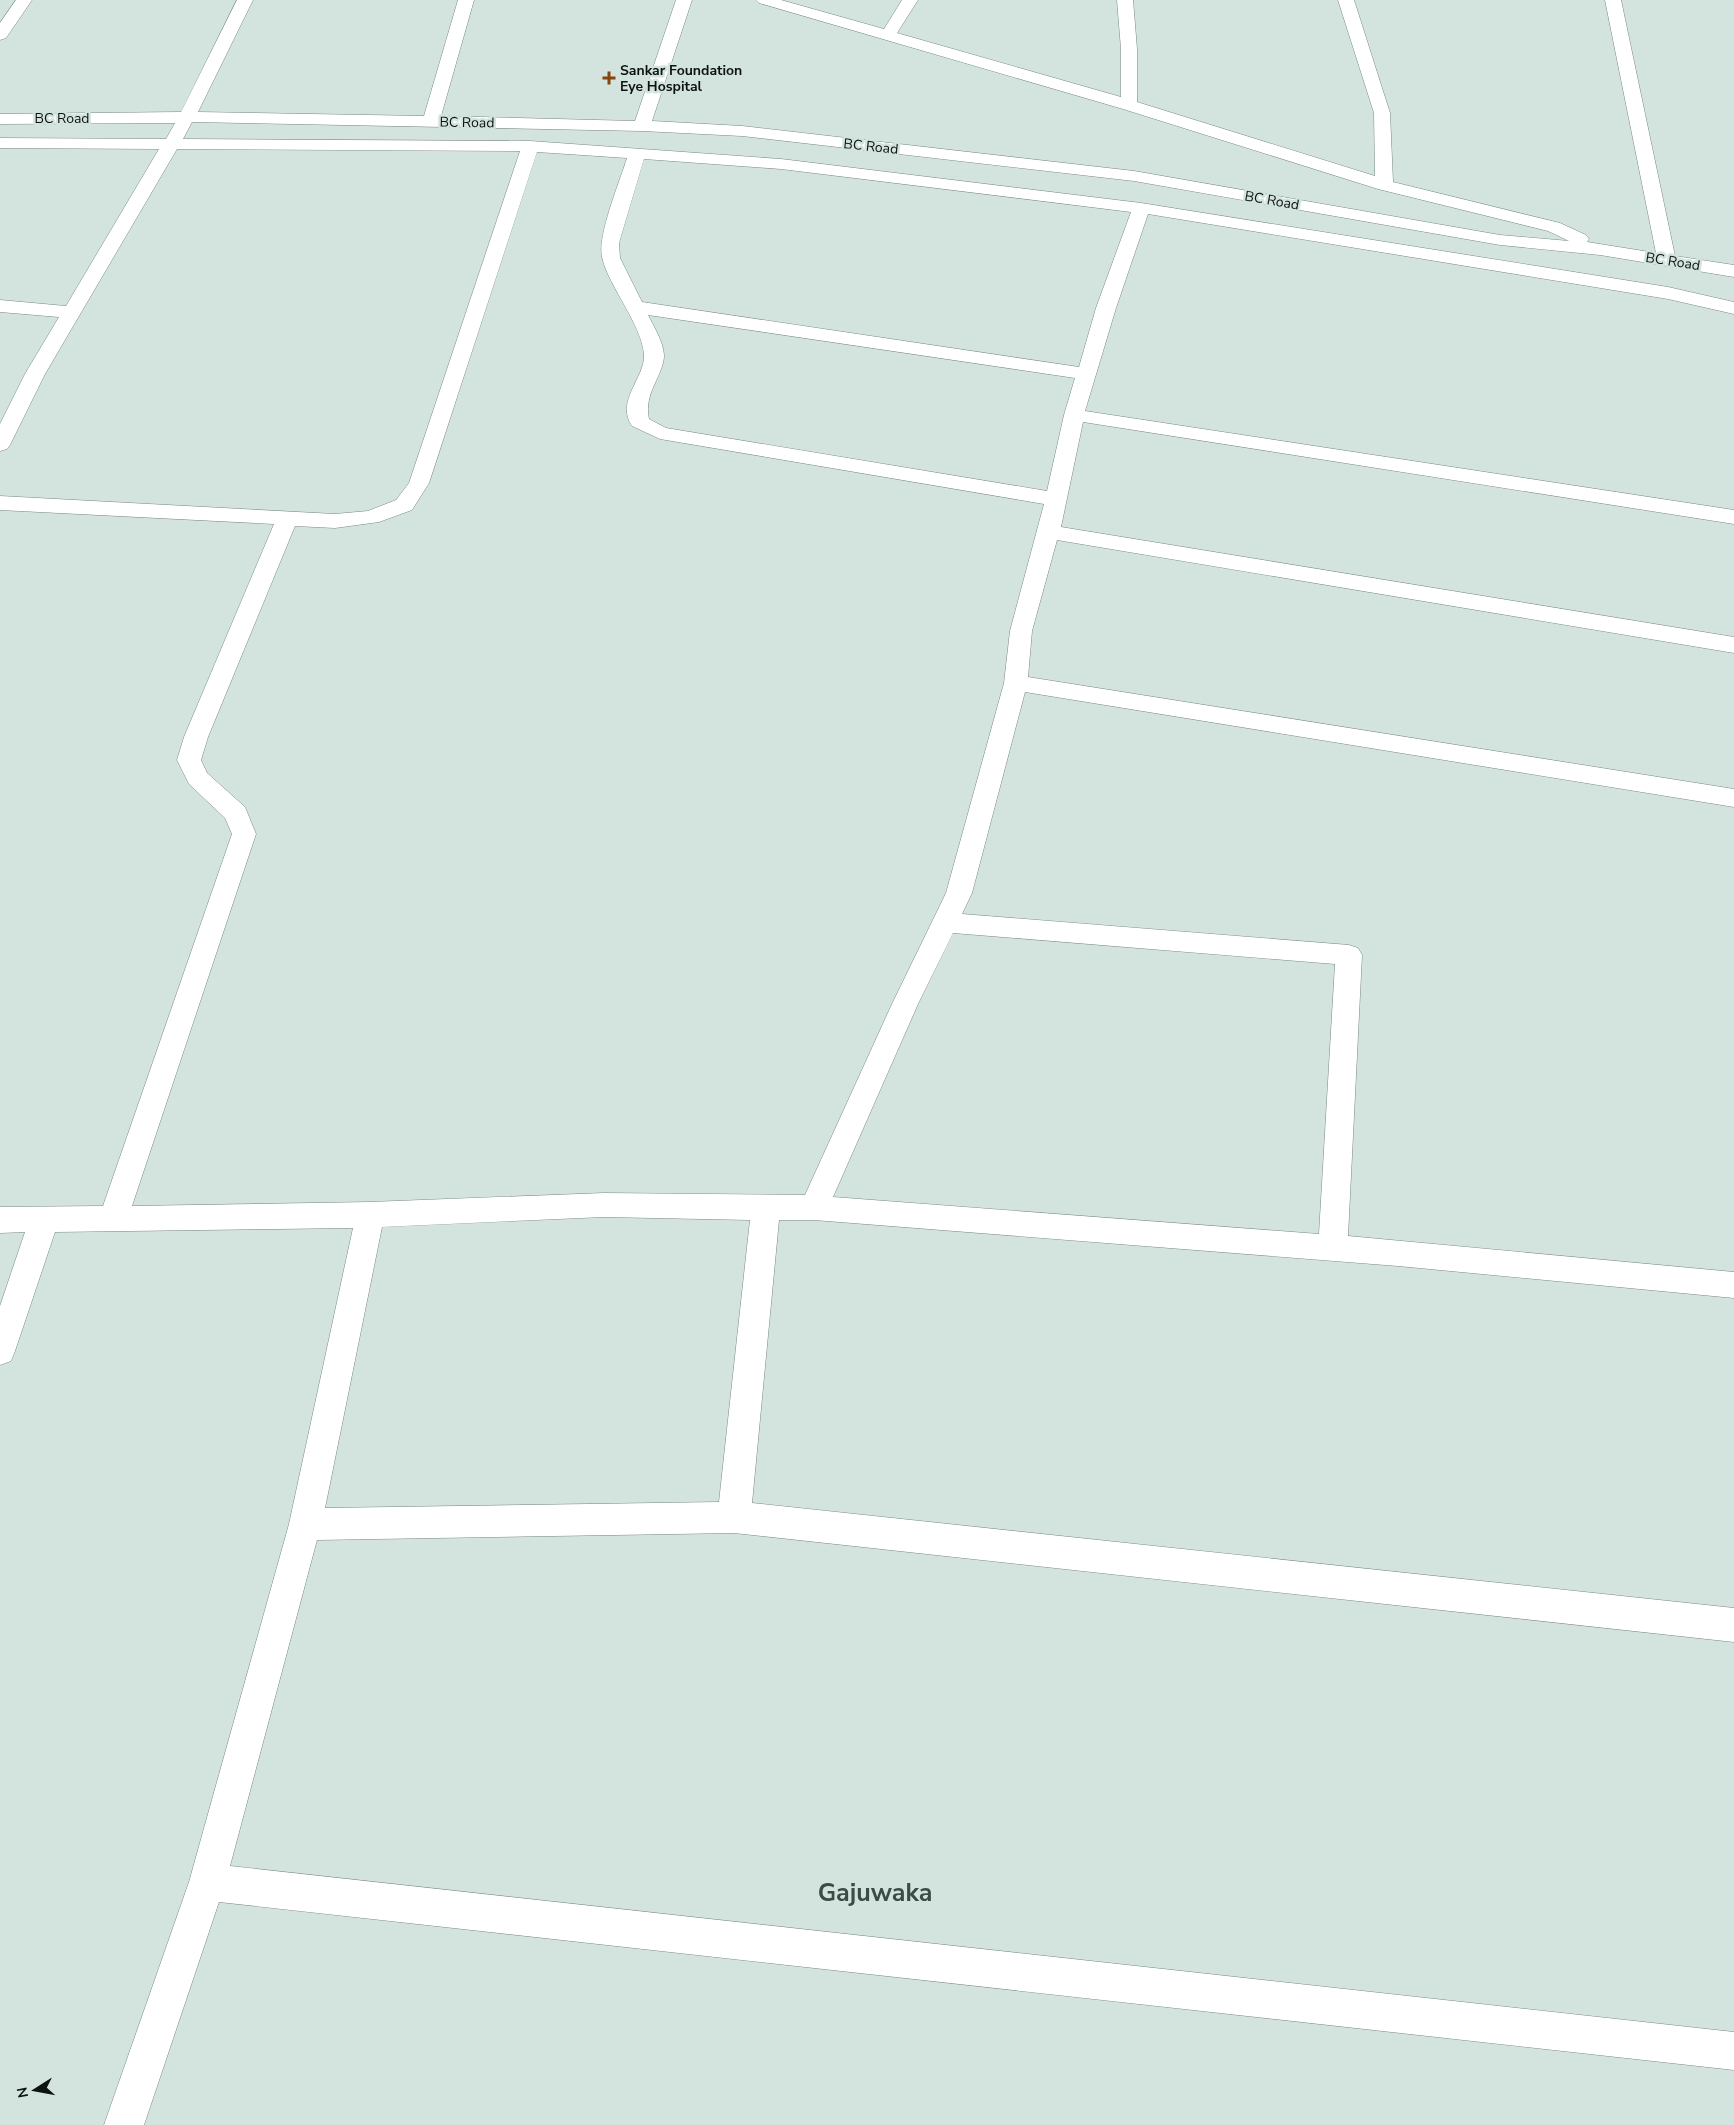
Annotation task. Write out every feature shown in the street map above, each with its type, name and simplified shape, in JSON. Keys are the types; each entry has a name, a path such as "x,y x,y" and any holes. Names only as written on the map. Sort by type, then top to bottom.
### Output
{"street":[{"path":"0,34 24,0"},
{"path":"0,445 36,374 187,117 245,0"},
{"path":"431,122 466,0"},
{"path":"642,126 684,0"},
{"path":"764,0 889,34 1129,105 1384,185 1554,227 1600,249"},
{"path":"889,34 910,0"},
{"path":"1125,0 1129,49 1129,105"},
{"path":"1346,0 1382,113 1384,185"},
{"path":"1613,0 1667,260"},
{"name":"BC Road","path":"0,119 187,117 642,126 742,131 1134,176 1500,240 1600,249 1734,271"},
{"name":"BC Road","path":"0,143 530,146 781,164 1141,208 1668,293 1734,308"},
{"path":"0,503 335,521 371,517 404,505 419,483 530,146"},
{"path":"637,154 610,243 611,258 650,340 654,356 636,407 639,422 660,434 1056,499"},
{"path":"1349,241 1352,214 1365,179"},
{"path":"814,1208 905,1004 959,893 1016,683 1021,631 1049,532 1074,415 1106,308 1141,208"},
{"path":"0,306 72,312"},
{"path":"635,307 1087,374"},
{"path":"1074,415 1734,517"},
{"path":"113,1220 244,834 236,813 198,778 189,760 196,736 287,518"},
{"path":"1049,532 1734,645"},
{"path":"1016,683 1734,798"},
{"path":"944,922 1349,955 1333,1248"},
{"path":"0,1220 44,1221 370,1215 604,1204 814,1208 1333,1248 1734,1285"},
{"path":"734,1517 766,1207"},
{"path":"124,2125 207,1882 305,1524 370,1215"},
{"path":"0,1351 44,1221"},
{"path":"305,1524 734,1517 1734,1625"},
{"path":"207,1882 1734,2051"}],"place":[{"name":"Sankar Foundation Eye Hospital","path":"609,78"}],"district":[{"name":"Gajuwaka","path":"875,1892"}]}
